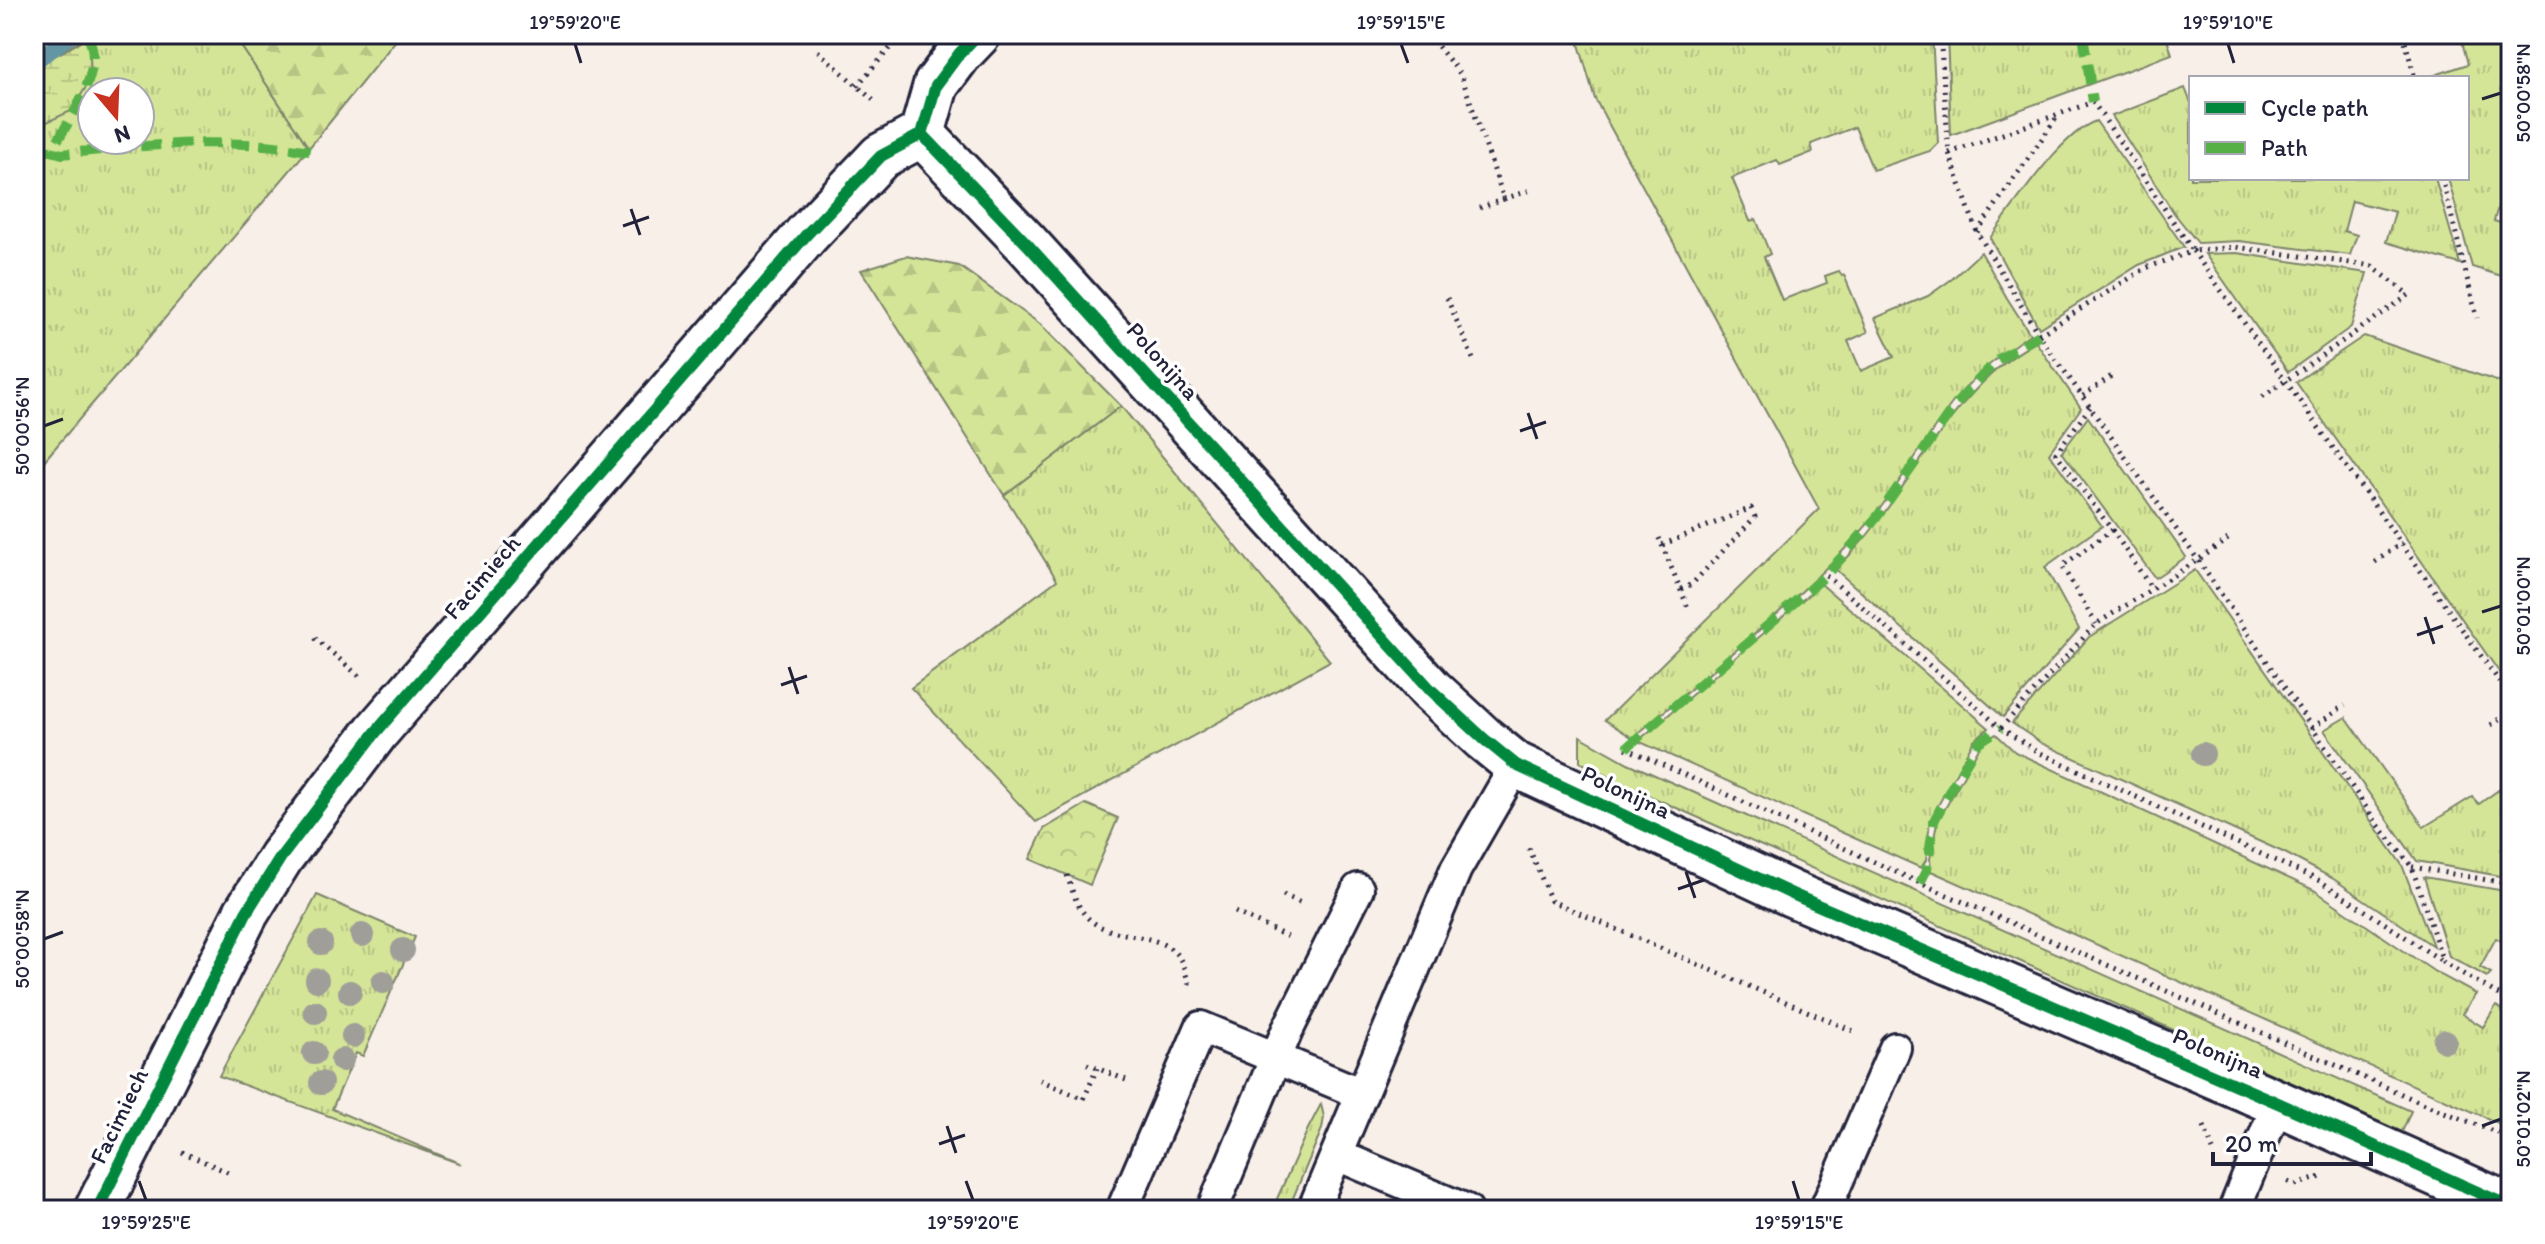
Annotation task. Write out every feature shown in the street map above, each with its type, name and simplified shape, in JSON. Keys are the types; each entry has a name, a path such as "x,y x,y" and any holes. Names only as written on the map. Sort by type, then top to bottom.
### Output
{"street":[{"path":"922,134 936,85 978,34"},
{"name":"Polonijna","path":"922,134 1047,266 1431,690 1516,765 1792,894 2511,1207"},
{"name":"Facimiech","path":"97,1210 246,913 315,810 376,732 807,234 881,156 922,134"}],"lane":[{"path":"1313,1210 1456,869 1516,765"},
{"path":"1212,1210 1287,1031 1358,889"},
{"path":"1122,1210 1201,1027 1362,1094"},
{"path":"1825,1210 1895,1048"},
{"path":"2234,1210 2278,1103"},
{"path":"1337,1155 1467,1210"}],"path":[{"path":"857,86 902,34"},
{"path":"1428,34 1461,75 1504,199"},
{"path":"1940,34 1949,153 1977,232 2039,335 2198,560 2376,822 2412,867 2443,962"},
{"path":"2403,34 2414,76"},
{"path":"818,51 873,100"},
{"path":"1949,153 2093,102 2193,251 2511,698"},
{"path":"1977,232 2060,113"},
{"path":"2442,180 2477,318"},
{"path":"1480,208 1531,190"},
{"path":"2039,335 2146,268 2193,251 2235,247 2372,266 2409,295 2259,399"},
{"path":"1447,298 1473,359"},
{"path":"2083,396 2113,375"},
{"path":"2090,407 2056,453 2152,589"},
{"path":"1662,545 1751,508 1755,517 1692,584 1681,589"},
{"path":"2096,624 2062,566 2112,530"},
{"path":"1659,538 1689,610"},
{"path":"2001,728 2096,624 2228,539"},
{"path":"2375,562 2402,543"},
{"path":"1826,575 2001,728 2036,751 2320,881 2443,962 2511,1002"},
{"path":"315,638 358,675"},
{"path":"2312,728 2345,705"},
{"path":"2491,725 2511,710"},
{"path":"1626,748 1949,896 2400,1093 2511,1138"},
{"path":"1529,848 1551,901 1895,1048"},
{"path":"2412,867 2511,884"},
{"path":"1067,875 1080,908 1091,921 1106,929 1150,939 1169,948 1180,959 1189,983"},
{"path":"1283,895 1312,908"},
{"path":"1235,912 1296,941"},
{"path":"1040,1080 1084,1099 1097,1068"},
{"path":"181,1151 232,1174"}],"green space":[{"path":"34,34 92,34 34,71"},
{"path":"92,34 233,34 309,148 44,461 34,359 34,71"},
{"path":"233,34 401,34 309,148"},
{"path":"1576,34 1932,34 1938,143 1930,151 1873,170 1855,127 1811,144 1813,152 1780,165 1777,160 1732,178 1750,221 1756,219 1770,254 1764,257 1782,300 1827,283 1825,276 1839,271 1844,275 1868,332 1848,341 1861,371 1894,357 1875,318 1928,296 1981,252 2030,334 1989,365 1961,392 1884,503 1832,562 1748,640 1633,738 1605,720 1819,509 1595,99"},
{"path":"1947,34 2165,34 2172,54 1951,135"},
{"path":"2460,34 2511,34 2511,161 2494,221 2507,225 2503,253 2511,256 2511,279 2472,267 2449,180 2469,180 2469,76 2432,76 2468,64"},
{"path":"89,37 91,76 76,76 76,103 71,111 34,128 34,71"},
{"path":"2185,88 2189,98 2189,180 2436,180 2460,264 2386,242 2395,212 2352,201 2344,231 2357,235 2350,255 2239,241 2198,243 2174,213 2112,116"},
{"path":"2096,121 2184,247 2139,265 2039,328 1990,238 2053,155 2082,128"},
{"path":"2237,253 2367,273 2351,327 2288,372 2205,254"},
{"path":"906,256 959,266 1040,324 1121,406 1004,495 861,270"},
{"path":"2364,336 2511,386 2511,689 2296,382"},
{"path":"2036,342 2081,408 2049,453 2102,526 2045,567 2079,629 2003,717 1836,570 1873,528 1965,401 2010,358"},
{"path":"34,359 44,461 34,453"},
{"path":"1121,406 1330,661 1036,822 911,688 1057,580 1004,495"},
{"path":"2088,417 2186,557 2155,578 2062,452"},
{"path":"2195,570 2402,865 2433,946 2332,878 2285,853 2041,743 2012,723 2089,637"},
{"path":"1821,584 1989,728 1974,740 1930,820 1926,860 1921,868 1638,741"},
{"path":"2346,717 2424,827 2472,797 2479,804 2511,781 2511,878 2417,861 2324,730"},
{"path":"1996,734 2015,752 2314,890 2435,972 2476,994 2462,1014 2483,1027 2496,1006 2511,1014 2511,1100 2498,1123 1931,871 1930,859 1937,823 1981,744"},
{"path":"1580,736 1628,763 2411,1111 2402,1132 1623,784 1580,762"},
{"path":"1086,804 1118,818 1090,885 1030,859 1044,829"},
{"path":"2424,877 2511,892 2511,946 2496,938 2480,967 2491,973 2487,977 2449,956"},
{"path":"317,895 415,937 363,1056 356,1053 332,1109 461,1164 219,1076"},
{"path":"1321,1104 1324,1117 1322,1129 1288,1210 1272,1210 1308,1129"}],"waterway":[{"path":"34,62 73,34"}],"marked path":[{"path":"34,150 51,151 84,94 93,62 92,47 86,34"},
{"path":"2083,34 2093,102"},
{"path":"51,151 62,154 220,143 315,152"},
{"path":"1626,748 1826,575 1877,517 1957,403 1996,361 2039,335"},
{"path":"1920,883 1927,869 1934,821 1951,788 1979,742 2001,728"}],"cycle path":[{"path":"97,1210 246,913 281,857 376,732 807,234 881,156 922,134 936,85 978,34"},
{"path":"922,134 1027,244 1431,690 1516,765 1792,894 2511,1207"}]}
